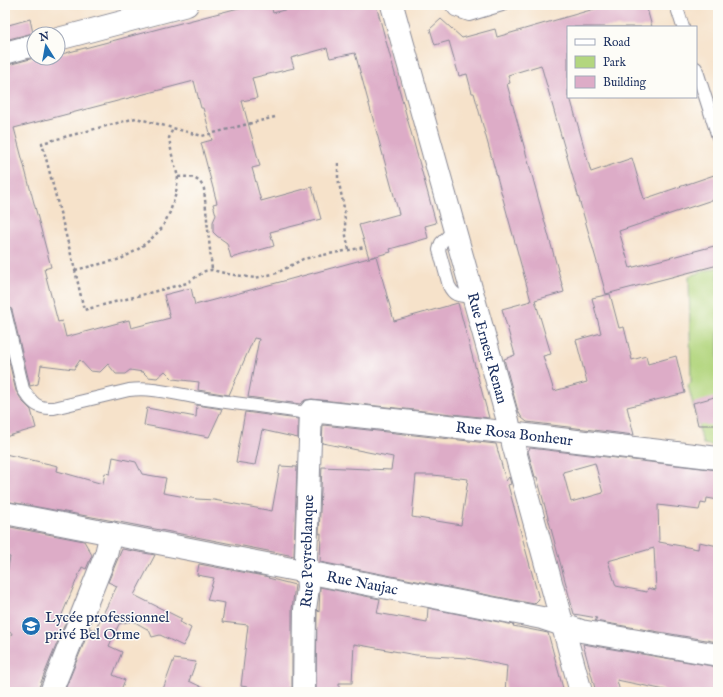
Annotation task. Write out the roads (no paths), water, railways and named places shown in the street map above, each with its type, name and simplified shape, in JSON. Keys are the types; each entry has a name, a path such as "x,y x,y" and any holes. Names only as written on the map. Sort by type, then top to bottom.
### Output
{"street":[{"path":"66,37 187,5"},
{"name":"Rue Ernest Renan","path":"392,5 581,692"},
{"path":"5,53 26,47"},
{"name":"Rue Rosa Bonheur","path":"311,411 718,458"},
{"name":"Rue Peyreblanque","path":"304,692 305,609 308,588 306,558 311,411"},
{"name":"Rue Naujac","path":"5,513 542,618 581,631 718,655"},
{"path":"51,692 106,554 111,533"}],"lane":[{"path":"451,5 455,10 469,15 502,5"},
{"path":"676,5 683,26"},
{"path":"697,71 718,137"},
{"path":"5,312 23,389 36,405 41,407 54,408 129,390 153,389 300,412 311,411"}],"place":[{"name":"Lycée professionnel privé Bel Orme","path":"31,626"}]}
